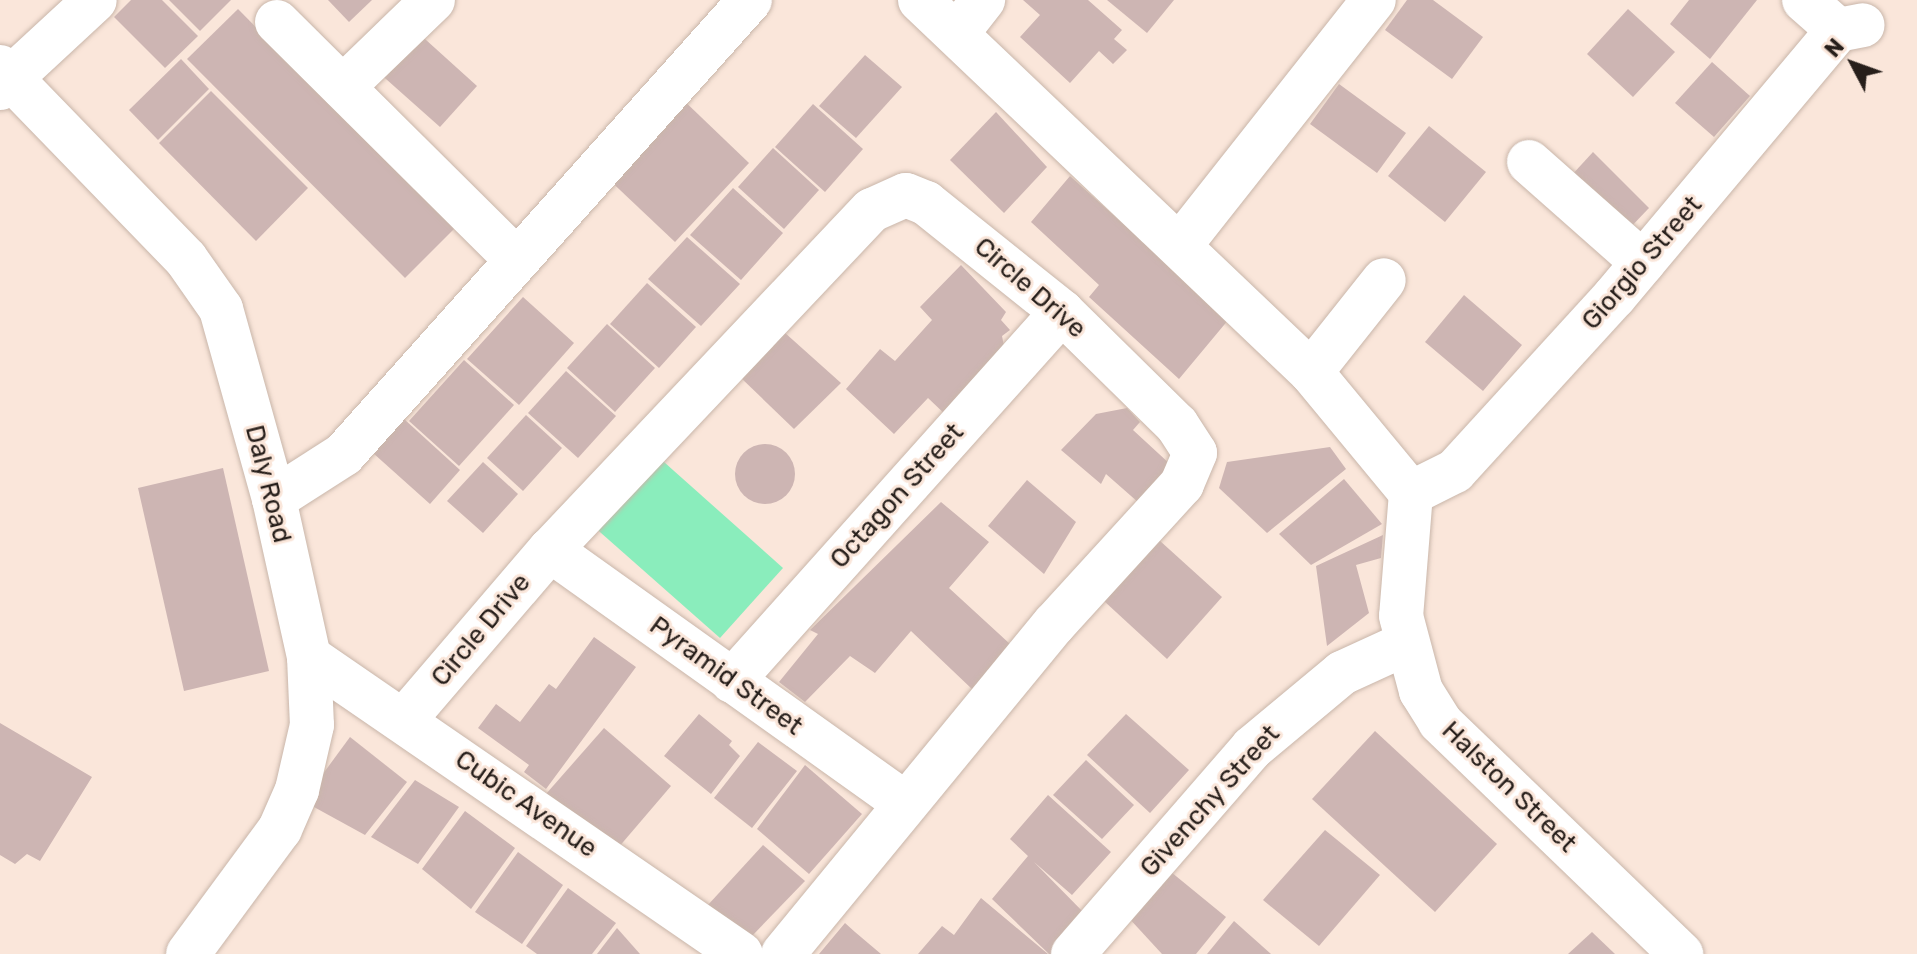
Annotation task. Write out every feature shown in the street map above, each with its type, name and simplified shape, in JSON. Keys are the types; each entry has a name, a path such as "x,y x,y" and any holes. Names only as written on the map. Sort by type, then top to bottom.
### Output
{"street":[{"path":"4,78 95,0"},
{"path":"343,87 433,0"},
{"path":"274,499 344,454 750,0"},
{"path":"920,0 970,16 1181,244 1311,372 1411,493"},
{"path":"1181,244 1374,0"},
{"name":"Giorgio Street","path":"1411,493 1455,471 1850,28 1804,0"},
{"path":"277,22 517,260"},
{"name":"Daly Road","path":"4,78 186,259 221,309 274,499 309,657 312,725 297,790 280,829 188,954"},
{"path":"1529,162 1643,263"},
{"name":"Circle Drive","path":"405,719 550,550 887,199 906,195 926,203 1062,312 1190,439 1195,453 1191,468 903,802 783,954"},
{"path":"1311,372 1384,280"},
{"name":"Octagon Street","path":"732,681 1062,312"},
{"name":"Halston Street","path":"1411,493 1403,553 1405,644 1421,691 1440,722 1681,954"},
{"name":"Pyramid Street","path":"550,550 903,802"},
{"name":"Givenchy Street","path":"1095,946 1252,748 1342,673 1405,644"},
{"name":"Cubic Avenue","path":"309,657 405,719 741,954"}],"green space":[{"path":"655,454 783,568 720,638 592,525"}],"building":[{"path":"131,0 162,0 198,36 165,68 114,17"},
{"path":"169,0 231,0 200,31"},
{"path":"328,0 372,0 349,22"},
{"path":"1023,0 1088,0 1122,30 1114,39 1127,50 1113,64 1099,51 1070,83 1020,37 1040,15"},
{"path":"1107,0 1174,0 1147,33"},
{"path":"1407,0 1433,0 1483,37 1452,79 1385,30"},
{"path":"1689,0 1757,0 1710,59 1670,24"},
{"path":"238,9 455,228 405,278 187,59"},
{"path":"1628,9 1675,52 1633,97 1587,54"},
{"path":"415,30 477,86 440,127 377,71"},
{"path":"865,55 902,87 856,138 819,106"},
{"path":"181,59 209,89 158,140 129,110"},
{"path":"1712,62 1750,96 1714,137 1675,103"},
{"path":"1339,84 1406,133 1377,173 1310,124"},
{"path":"211,91 308,188 256,241 159,143"},
{"path":"677,94 749,163 675,242 602,173"},
{"path":"813,104 863,149 825,192 775,147"},
{"path":"996,112 1047,167 1004,213 950,160"},
{"path":"1429,126 1486,172 1445,222 1388,176"},
{"path":"773,148 819,190 784,229 738,187"},
{"path":"1593,152 1649,208 1626,232 1570,177"},
{"path":"1070,176 1229,319 1179,379 1089,297 1099,285 1031,222"},
{"path":"733,188 783,233 741,280 690,235"},
{"path":"687,237 740,284 701,326 648,279"},
{"path":"961,265 1006,312 1001,320 1010,330 1002,336 1005,351 949,418 928,398 894,434 846,389 880,349 895,361 932,320 920,307"},
{"path":"647,283 696,327 659,368 610,324"},
{"path":"1464,295 1522,345 1483,391 1425,342"},
{"path":"523,297 574,343 519,405 467,359"},
{"path":"607,324 655,368 615,412 567,368"},
{"path":"784,332 841,383 794,429 739,376"},
{"path":"464,360 514,405 459,466 409,421"},
{"path":"566,371 616,416 578,458 528,413"},
{"path":"1127,408 1140,422 1133,430 1171,465 1139,503 1106,474 1101,484 1061,450 1096,414"},
{"path":"526,415 562,448 523,491 487,458"},
{"path":"404,419 460,470 430,504 373,453"},
{"path":"765,444 777,446 786,453 793,462 793,486 786,495 777,502 765,504 753,502 744,495 737,486 735,474 737,462 744,453 753,446"},
{"path":"1330,447 1346,469 1267,533 1219,488 1227,462"},
{"path":"483,462 518,494 483,533 447,501"},
{"path":"223,468 269,671 184,691 138,488"},
{"path":"1344,479 1382,524 1311,565 1279,534"},
{"path":"1027,480 1076,522 1044,574 988,526"},
{"path":"941,502 989,542 949,588 1010,644 973,690 911,631 875,673 850,656 805,702 779,682 818,634 810,630"},
{"path":"1383,535 1381,558 1356,565 1369,613 1327,646 1316,566"},
{"path":"1159,540 1222,597 1167,659 1104,601"},
{"path":"594,637 636,667 546,789 524,772 529,765 478,728 496,704 520,722 549,684 556,689"},
{"path":"699,714 732,741 729,745 740,756 711,794 664,756"},
{"path":"1126,714 1189,770 1150,813 1087,755"},
{"path":"0,723 92,777 40,861 27,854 15,864 0,855"},
{"path":"604,728 671,786 618,848 546,794"},
{"path":"1375,731 1497,844 1435,912 1312,799"},
{"path":"350,737 407,782 365,835 303,801"},
{"path":"758,742 797,771 752,828 714,798"},
{"path":"1086,760 1134,805 1102,839 1053,795"},
{"path":"805,765 862,814 809,874 757,829"},
{"path":"415,780 459,807 418,864 371,837"},
{"path":"1048,795 1111,852 1072,895 1034,862 1089,918 1057,954 1049,954 992,899 1028,856 1010,839"},
{"path":"465,811 515,848 471,909 422,869"},
{"path":"1325,830 1380,875 1319,946 1263,900"},
{"path":"763,845 805,881 752,936 707,906"},
{"path":"518,852 563,885 522,944 475,912"},
{"path":"1171,872 1226,917 1196,954 1162,954 1127,916"},
{"path":"568,888 616,923 592,954 537,954 526,946"},
{"path":"981,898 1048,954 918,954 942,926 954,935"},
{"path":"1234,921 1271,954 1207,954"},
{"path":"845,923 855,932 881,954 819,954"},
{"path":"617,928 640,954 597,954"},
{"path":"1592,932 1615,954 1568,954"}]}
